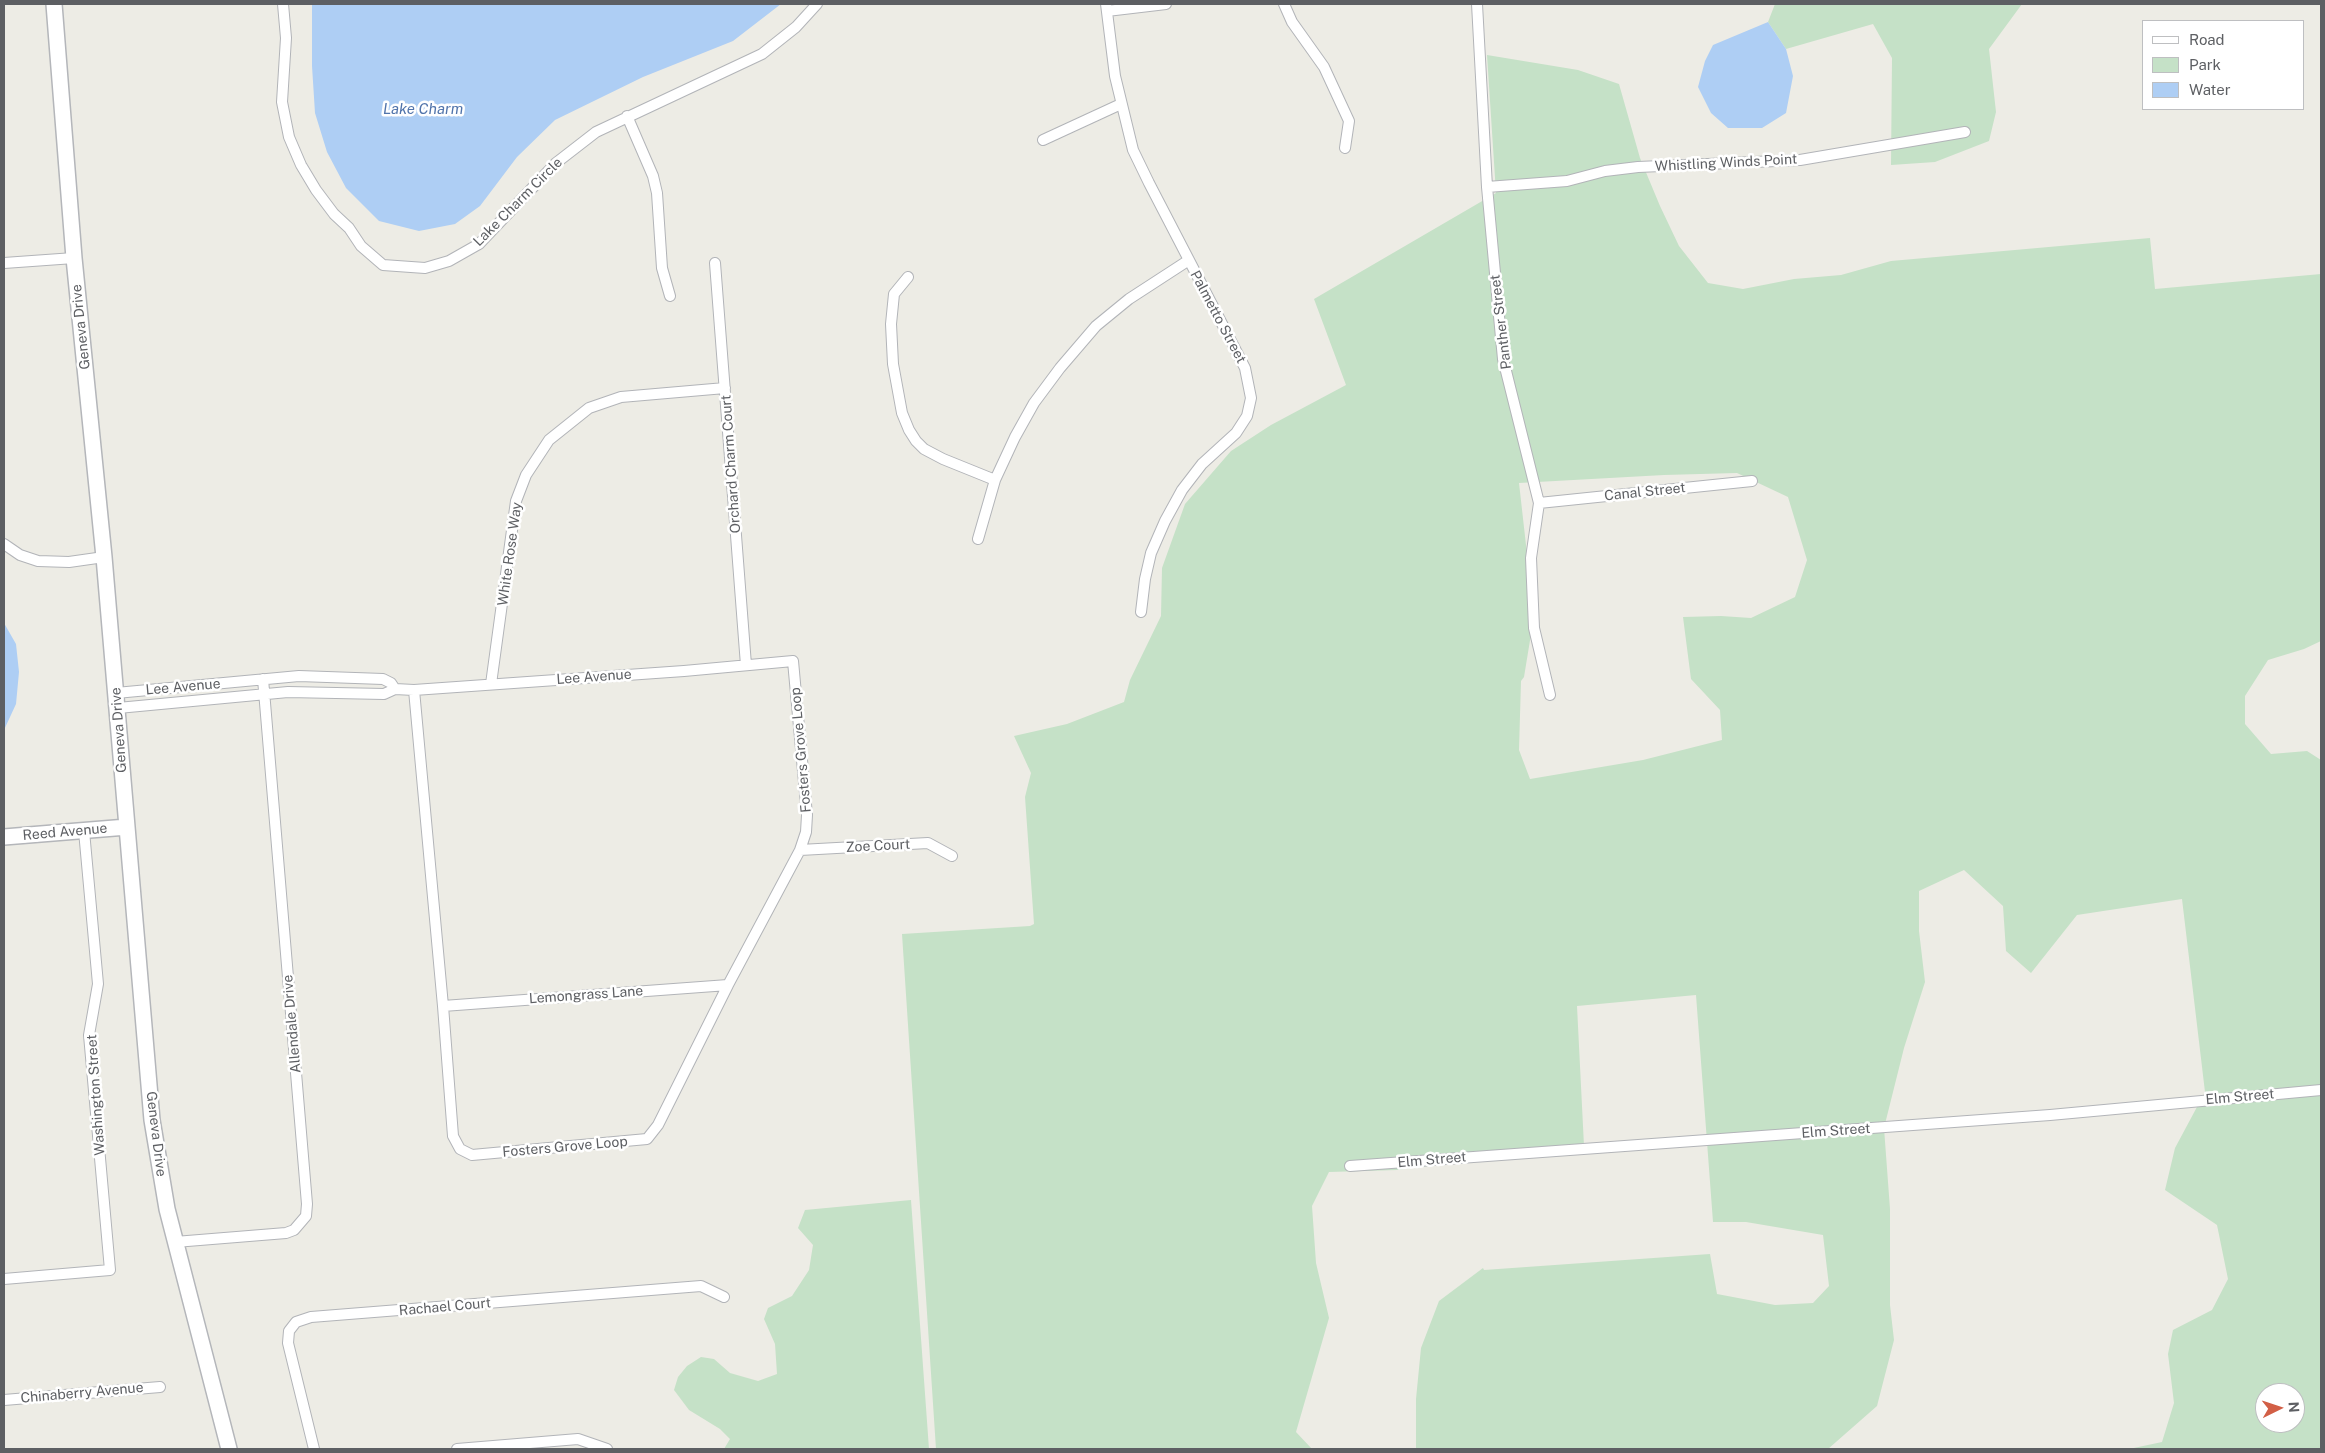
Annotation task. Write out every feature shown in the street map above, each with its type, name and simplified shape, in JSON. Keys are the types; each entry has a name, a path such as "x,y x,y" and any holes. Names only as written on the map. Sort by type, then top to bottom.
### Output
{"main road":[{"name":"Geneva Drive","path":"54,4 74,258 118,708 152,1120 175,1242 229,1449"},
{"name":"Reed Avenue","path":"4,837 127,827"}],"street":[{"name":"Lake Charm Circle","path":"283,4 286,38 282,102 289,137 316,190 334,214 349,228 361,246 383,265 425,268 449,261 479,244 556,163 596,132 762,54 796,27 817,4"},
{"path":"1106,7 1166,4"},
{"path":"1284,4 1292,22 1324,67 1349,121 1345,148"},
{"name":"Panther Street","path":"1477,4 1487,187 1503,359 1539,503 1532,558 1534,628 1550,695"},
{"name":"Palmetto Street","path":"1106,7 1120,104 1133,150 1245,368 1251,398 1247,416 1236,433 1202,464 1182,490 1164,521 1151,553 1144,579 1141,612"},
{"path":"1043,140 1120,104"},
{"path":"627,116 653,176 657,193 662,268 670,296"},
{"name":"Whistling Winds Point","path":"1487,187 1566,181 1638,167 1800,160 1965,132"},
{"path":"4,264 74,258"},
{"path":"978,539 995,480 1014,438 1034,403 1060,368 1096,326 1128,299 1189,260"},
{"name":"Orchard Charm Court","path":"715,263 746,665"},
{"path":"908,277 894,294 891,324 893,364 902,414 908,430 924,449 943,459 995,480"},
{"name":"White Rose Way","path":"491,684 516,501 526,475 549,440 589,408 621,397 725,388"},
{"name":"Canal Street","path":"1539,503 1752,481"},
{"path":"4,544 20,555 38,561 69,562 104,557"},
{"name":"Lee Avenue","path":"118,708 288,692 384,694 395,689 414,690 793,661"},
{"name":"Fosters Grove Loop","path":"414,690 444,1006 453,1136 460,1149 472,1155 647,1139 658,1125 728,985 800,850 806,832 807,814 793,661"},
{"name":"Lee Avenue","path":"116,693 300,676 382,679 391,683 395,689"},
{"path":"263,679 264,694"},
{"name":"Allendale Drive","path":"175,1242 286,1233 294,1230 306,1216 307,1204 264,694"},
{"name":"Washington Street","path":"4,1279 110,1270 89,1036 98,984 84,831"},
{"name":"Zoe Court","path":"800,850 928,843 952,856"},
{"name":"Lemongrass Lane","path":"444,1006 728,985"},
{"name":"Elm Street","path":"1350,1166 2050,1115 2321,1090"},
{"name":"Rachael Court","path":"314,1449 288,1343 289,1331 296,1322 311,1317 701,1286 724,1297"},
{"name":"Chinaberry Avenue","path":"4,1400 160,1387"},
{"path":"457,1449 578,1439 606,1449"}],"green space":[{"path":"1775,4 2022,4 1989,49 1996,112 1989,141 1935,162 1891,165 1892,58 1873,24 1786,49 1768,22"},
{"path":"1487,55 1578,70 1619,84 1640,158 1660,206 1679,246 1708,283 1743,289 1794,279 1841,275 1891,261 2150,238 2155,289 2321,274 2321,641 2304,649 2268,660 2245,696 2245,724 2271,754 2307,751 2321,760 2321,1449 2129,1449 2162,1442 2174,1403 2168,1354 2173,1330 2212,1310 2228,1279 2217,1225 2165,1190 2175,1148 2205,1092 2182,899 2077,915 2031,973 2006,951 2003,906 1964,870 1919,891 1919,931 1925,982 1904,1048 1884,1128 1890,1209 1890,1305 1894,1340 1877,1406 1828,1449 1416,1449 1416,1399 1421,1348 1439,1301 1483,1268 1484,1270 1710,1254 1717,1294 1775,1305 1813,1303 1829,1286 1823,1235 1746,1222 1713,1222 1696,995 1577,1006 1584,1146 1397,1170 1329,1172 1312,1206 1316,1263 1329,1318 1296,1432 1312,1449 936,1449 902,934 1030,926 1034,924 1025,797 1031,773 1014,736 1067,724 1124,702 1130,680 1161,616 1162,568 1185,504 1231,451 1271,425 1346,385 1314,299 1496,193","holes":["1737,473 1788,497 1807,560 1795,597 1751,618 1721,616 1683,617 1691,679 1720,710 1722,740 1643,760 1530,779 1519,750 1521,681 1524,677 1534,616 1519,483"]},
{"path":"911,1200 929,1449 724,1449 730,1439 720,1429 689,1410 674,1390 678,1377 687,1366 701,1357 714,1359 730,1373 758,1381 777,1374 775,1344 764,1319 768,1308 792,1296 809,1270 813,1245 798,1228 805,1210"}],"water":[{"name":"Lake Charm","path":"312,4 781,4 733,41 643,77 555,120 517,157 480,206 455,224 419,231 379,221 346,188 327,152 315,113 312,66"},
{"path":"1768,22 1786,49 1793,76 1786,113 1762,128 1728,128 1711,113 1698,87 1705,61 1713,45"},
{"path":"4,623 16,644 19,672 16,704 4,730"}]}
